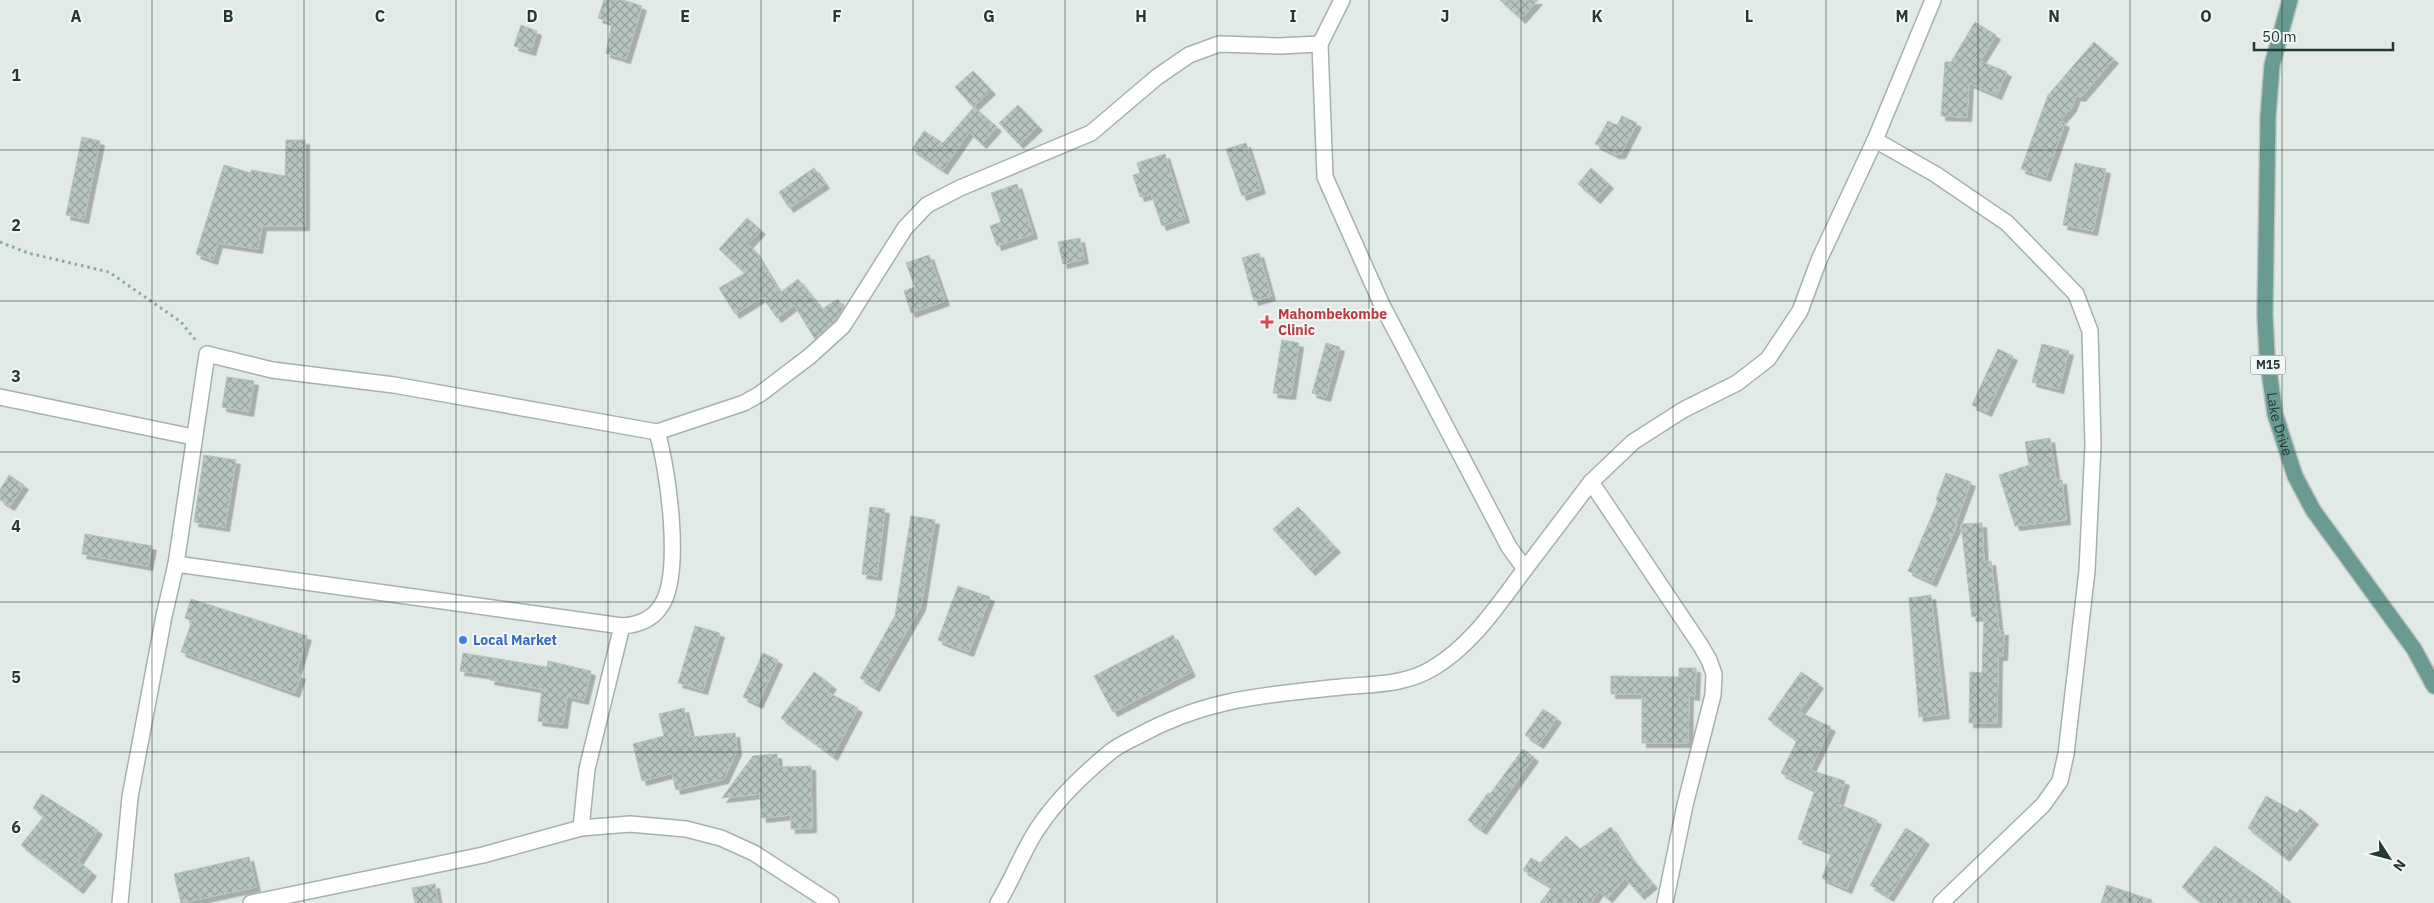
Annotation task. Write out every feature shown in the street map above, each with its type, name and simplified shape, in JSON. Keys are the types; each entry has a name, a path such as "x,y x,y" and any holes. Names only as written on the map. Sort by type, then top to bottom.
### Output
{"main road":[{"name":"Lake Drive","path":"2290,0 2272,65 2268,117 2265,315 2267,356 2275,414 2295,476 2313,510 2414,650 2434,686"}],"street":[{"path":"1342,0 1320,44 1325,177 1382,305 1509,547 1525,569"},
{"path":"998,903 1013,879 1032,837 1059,799 1110,752 1167,720 1212,704 1266,694 1405,681 1432,669 1456,651 1485,623 1549,535 1591,482 1633,442 1683,410 1737,383 1768,359 1800,311 1820,260 1875,140 1933,0"},
{"path":"120,903 130,797 176,564 206,354 272,370 394,385 657,432 744,403 760,394 810,356 843,326 905,228 927,205 960,188 1091,133 1157,77 1189,55 1219,44 1278,46 1320,44"},
{"path":"1875,140 1935,174 2007,224 2076,294 2090,331 2093,445 2087,571 2066,754 2060,781 2043,805 1941,903"},
{"path":"0,397 193,437"},
{"path":"176,564 622,626 635,625 650,619 661,606 670,585 672,520 666,462 657,432"},
{"path":"1591,482 1705,653 1714,674 1713,695 1685,805 1665,903"},
{"path":"581,828 587,769 622,626"},
{"path":"251,903 483,855 581,828 630,824 686,829 721,838 754,853 831,903"}],"path":[{"path":"0,242 28,253 109,272 181,322 206,354"}],"building":[{"path":"604,0 623,0 642,6 626,59 606,53 612,23 598,18"},
{"path":"1500,0 1538,0 1521,19"},
{"path":"1975,22 1996,35 1980,61 2007,72 1997,95 1969,83 1967,117 1941,116 1945,62 1951,62"},
{"path":"521,25 537,31 531,51 514,46"},
{"path":"2094,42 2114,59 2081,97 2076,96 2072,107 2060,121 2065,123 2046,177 2021,169 2048,95"},
{"path":"973,71 991,90 973,107 955,87"},
{"path":"1018,105 1038,126 1019,144 999,123"},
{"path":"974,107 997,127 982,144 969,132 943,170 912,149 924,131 943,143"},
{"path":"1622,116 1637,123 1621,154 1615,154 1595,144 1608,121 1617,125"},
{"path":"82,137 100,141 84,219 66,215"},
{"path":"286,140 305,140 305,226 262,226 258,249 218,243 213,260 196,254 224,165 251,173 251,170 285,176"},
{"path":"1246,143 1261,189 1242,196 1226,149"},
{"path":"1165,154 1185,218 1162,226 1151,194 1140,197 1133,175 1140,173 1137,163"},
{"path":"2075,163 2106,169 2093,231 2063,225"},
{"path":"814,168 825,184 789,208 779,192"},
{"path":"1591,168 1609,184 1596,199 1578,184"},
{"path":"1017,184 1033,234 997,246 990,226 1001,222 991,193"},
{"path":"747,218 761,230 748,244 754,250 780,293 798,279 822,309 838,299 843,308 836,320 815,339 794,305 777,318 762,297 735,314 719,288 745,273 719,249"},
{"path":"1080,238 1084,259 1063,264 1058,242"},
{"path":"1259,253 1271,296 1254,301 1242,258"},
{"path":"929,255 945,301 911,313 904,291 915,287 906,263"},
{"path":"1282,340 1299,343 1291,395 1273,393"},
{"path":"1326,343 1340,347 1326,397 1312,393"},
{"path":"2042,344 2069,351 2059,389 2032,382"},
{"path":"1998,349 2013,356 1987,412 1972,405"},
{"path":"227,377 254,381 249,412 222,407"},
{"path":"2050,438 2056,480 2062,480 2066,520 2015,526 1999,475 2029,465 2025,442"},
{"path":"204,455 236,460 225,527 194,522"},
{"path":"1946,473 1971,482 1955,525 1957,525 1932,582 1908,571 1938,501 1936,500"},
{"path":"9,475 24,485 10,506 0,500 0,490"},
{"path":"870,507 885,509 877,576 862,574"},
{"path":"1298,507 1336,548 1311,571 1273,529"},
{"path":"911,516 935,520 921,606 875,687 860,678 895,616"},
{"path":"1982,523 1984,562 1991,561 1999,631 2004,631 2003,656 1998,656 1997,723 1969,723 1970,672 1982,673 1984,616 1972,617 1961,524"},
{"path":"85,534 152,546 148,566 82,554"},
{"path":"958,586 990,597 969,652 938,640"},
{"path":"1931,595 1945,714 1919,717 1909,598"},
{"path":"191,599 307,636 296,673 301,675 295,693 181,652 192,621 185,618"},
{"path":"695,626 720,633 703,690 678,683"},
{"path":"1173,635 1191,672 1113,712 1094,676"},
{"path":"463,653 547,667 548,661 591,671 584,700 567,696 563,724 538,721 542,689 490,680 491,675 460,671"},
{"path":"763,653 778,660 758,704 743,697"},
{"path":"1679,668 1696,668 1695,696 1689,695 1688,743 1642,743 1642,694 1611,694 1611,676 1679,677"},
{"path":"814,672 832,685 827,692 858,708 833,756 781,718"},
{"path":"1801,672 1819,684 1799,712 1831,727 1810,770 1845,781 1838,804 1877,820 1847,889 1822,878 1832,852 1798,839 1815,790 1781,773 1797,740 1768,719"},
{"path":"684,708 691,737 735,733 737,751 724,779 676,790 672,773 642,781 633,744 664,736 659,714"},
{"path":"1543,709 1557,718 1539,744 1525,735"},
{"path":"1523,749 1534,757 1482,830 1468,820"},
{"path":"777,754 778,767 811,766 812,828 791,829 791,815 762,818 760,794 722,798 753,756"},
{"path":"42,794 98,830 78,861 92,872 79,889 21,845 44,816 33,808"},
{"path":"2266,796 2297,813 2300,809 2314,820 2285,857 2248,828"},
{"path":"1611,827 1629,855 1653,884 1640,895 1625,878 1608,898 1599,891 1591,903 1540,903 1552,887 1523,870 1531,858 1540,863 1566,836 1580,849"},
{"path":"1906,828 1925,840 1889,897 1870,885"},
{"path":"2215,846 2269,884 2292,903 2202,903 2182,887"},
{"path":"249,857 256,887 181,903 174,874"},
{"path":"435,884 438,903 415,903 412,888"},
{"path":"2107,885 2152,900 2151,903 2101,903"}],"place":[{"name":"Mahombekombe Clinic","path":"1267,322"},
{"name":"Local Market","path":"463,640"}]}
